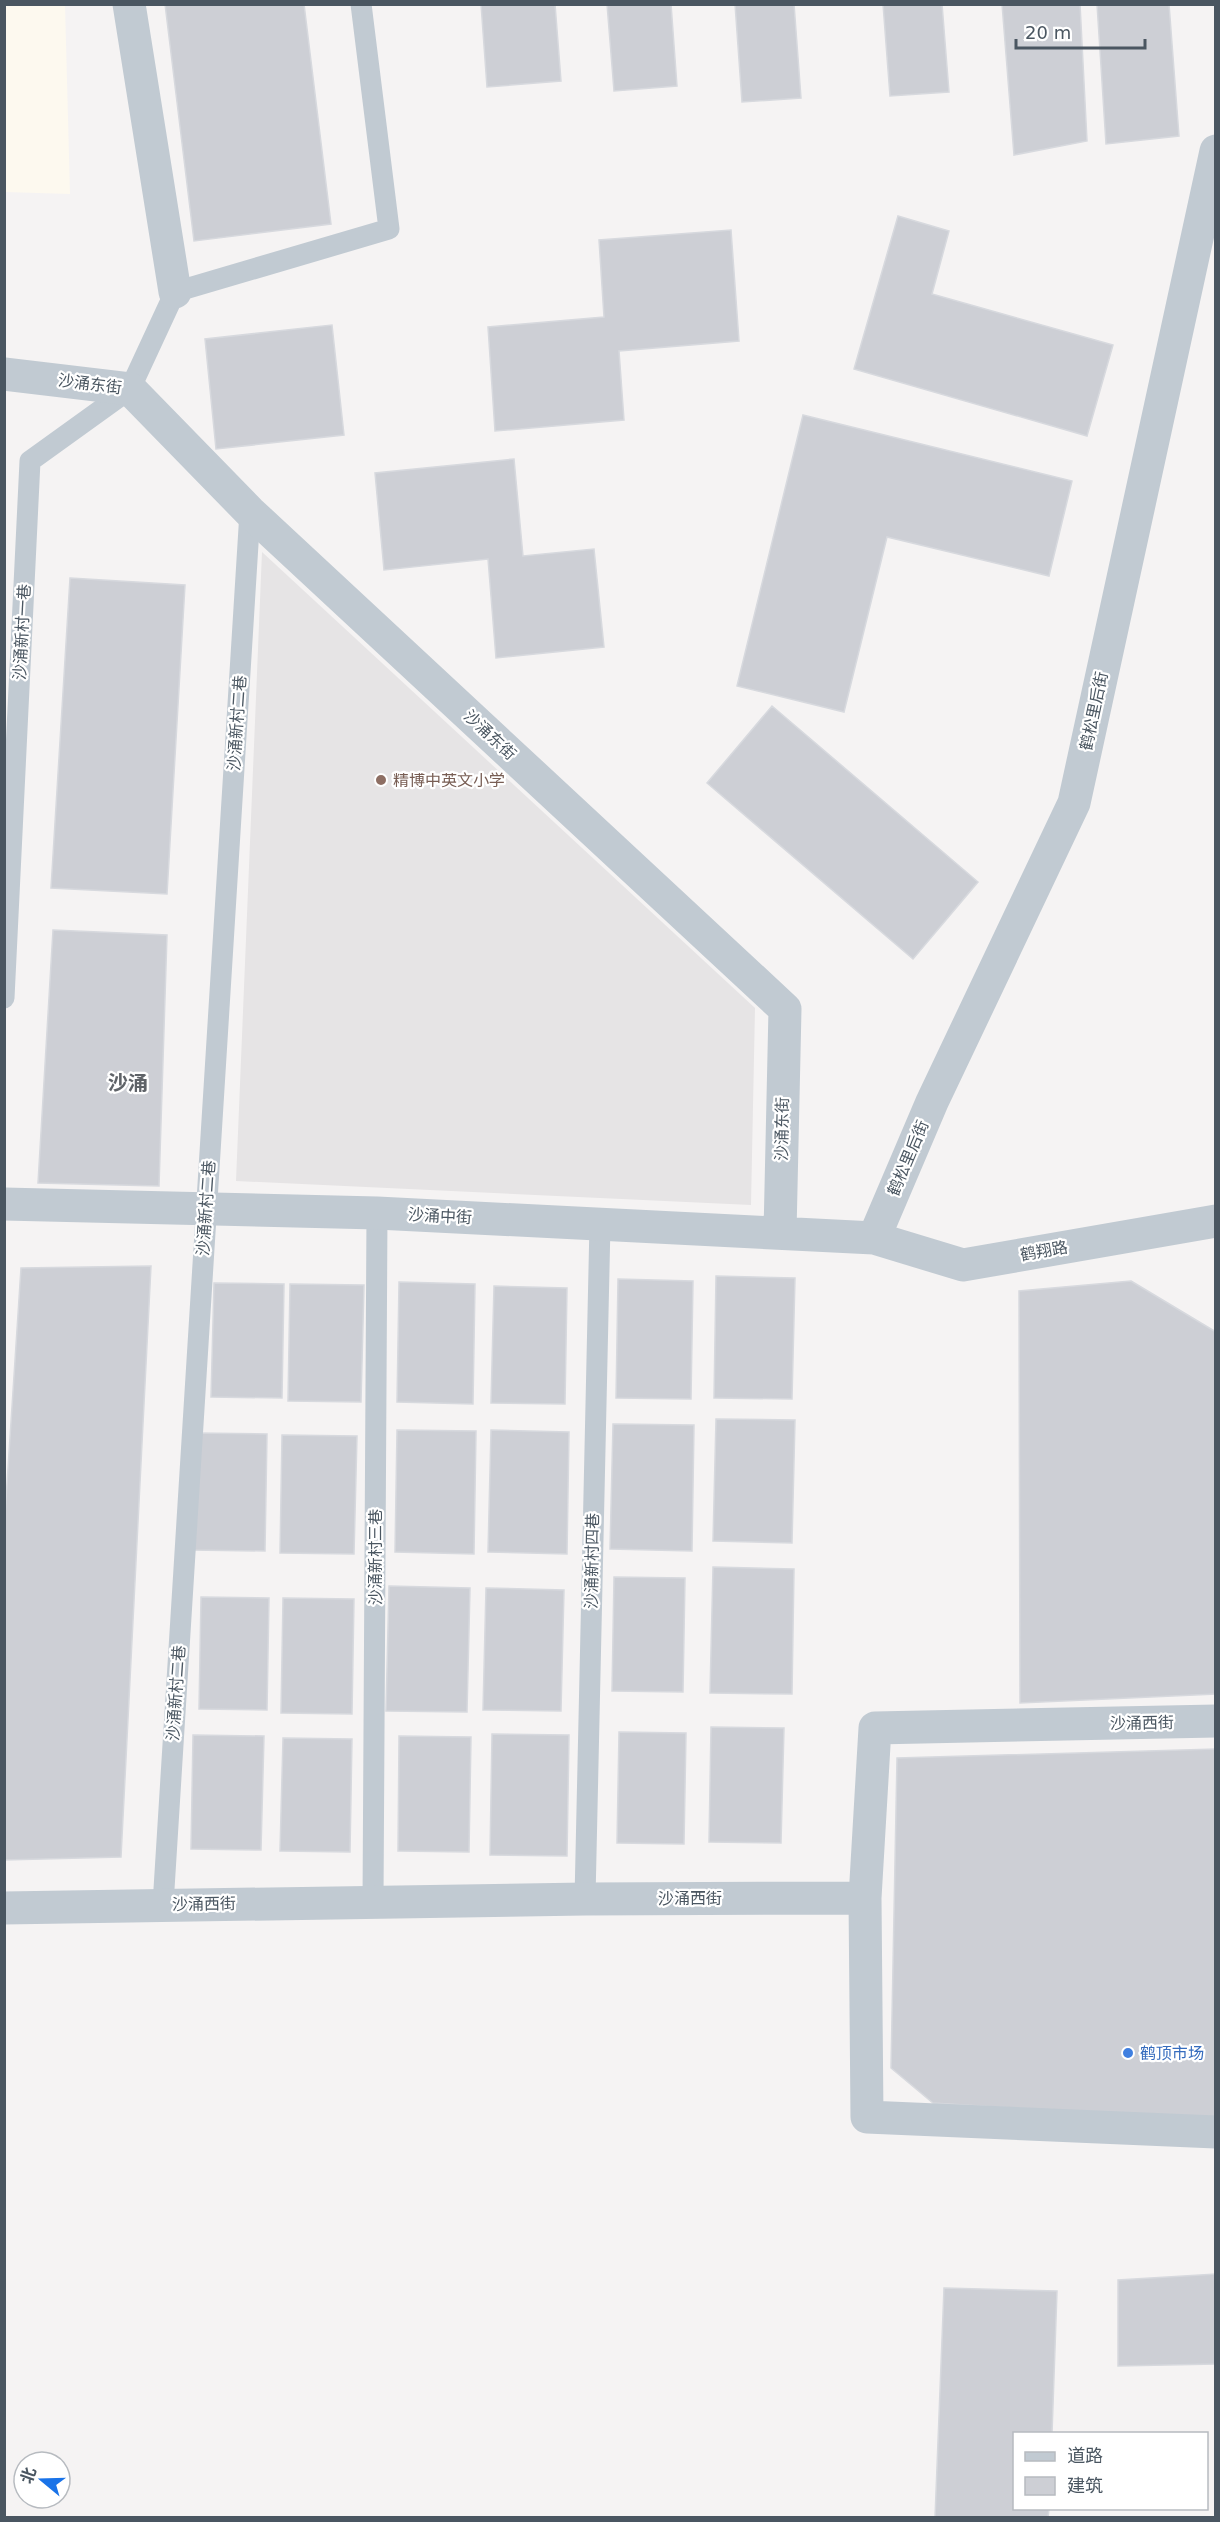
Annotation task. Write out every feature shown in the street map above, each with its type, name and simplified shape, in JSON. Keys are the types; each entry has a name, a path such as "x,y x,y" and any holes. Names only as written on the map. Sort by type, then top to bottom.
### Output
{"street":[{"path":"129,4 175,292"},
{"name":"鹤松里后街","path":"874,1238 932,1102 1074,803 1215,151"},
{"name":"沙涌东街","path":"4,374 130,389 250,512 785,1009 780,1233"},
{"name":"沙涌中街","path":"4,1204 377,1213 874,1238"},
{"name":"鹤翔路","path":"874,1238 963,1265 1215,1221"},
{"name":"沙涌西街","path":"4,1908 585,1899 865,1898 874,1728 1215,1721"},
{"path":"865,1898 867,2117 1215,2132"}],"lane":[{"path":"130,389 175,292 389,229 361,4"},
{"name":"沙涌新村一巷","path":"4,998 30,461 130,389"},
{"name":"沙涌新村二巷","path":"163,1905 250,512"},
{"name":"沙涌新村三巷","path":"374,1902 377,1213"},
{"name":"沙涌新村四巷","path":"585,1899 600,1224"}],"shaded area":[{"path":"5,4 65,5 70,194 5,192"},
{"name":"精博中英文小学","path":"262,552 755,1008 751,1205 236,1181"}],"building":[{"path":"165,4 304,4 331,224 194,241"},
{"path":"481,4 555,4 561,81 487,87"},
{"path":"607,4 671,4 677,86 614,91"},
{"path":"735,4 794,4 801,98 742,102"},
{"path":"883,4 942,4 949,92 890,96"},
{"path":"1002,4 1080,4 1087,141 1014,155"},
{"path":"1097,4 1169,4 1179,136 1106,144"},
{"path":"898,216 949,231 932,294 1113,345 1087,436 854,369"},
{"path":"731,230 739,341 619,351 624,420 495,431 488,327 604,317 599,240"},
{"path":"332,325 344,435 216,449 205,339"},
{"path":"803,415 1072,481 1049,576 887,537 844,712 737,686"},
{"path":"514,459 523,556 594,549 604,647 496,658 488,559 384,570 375,473"},
{"path":"70,578 185,585 167,894 51,888"},
{"path":"772,706 978,882 913,959 707,783"},
{"path":"53,930 167,935 159,1186 38,1183"},
{"path":"151,1266 121,1857 4,1860 4,1530 21,1268"},
{"path":"716,1276 795,1278 792,1399 714,1398"},
{"path":"618,1279 693,1281 691,1399 616,1398"},
{"path":"1131,1281 1216,1332 1216,1694 1020,1703 1019,1291"},
{"path":"399,1282 475,1284 473,1404 397,1402"},
{"path":"214,1283 284,1284 282,1398 211,1397"},
{"path":"290,1284 364,1285 361,1402 288,1401"},
{"path":"494,1286 567,1288 565,1404 491,1403"},
{"path":"716,1419 795,1420 792,1543 713,1541"},
{"path":"613,1424 694,1425 692,1551 610,1549"},
{"path":"397,1430 476,1431 474,1554 395,1552"},
{"path":"491,1430 569,1432 567,1554 488,1552"},
{"path":"194,1433 267,1434 265,1551 192,1550"},
{"path":"282,1435 357,1436 354,1554 280,1553"},
{"path":"713,1567 794,1569 792,1694 710,1693"},
{"path":"614,1577 685,1578 683,1692 612,1691"},
{"path":"389,1586 470,1588 467,1712 386,1711"},
{"path":"486,1588 564,1590 561,1711 483,1710"},
{"path":"201,1597 269,1598 267,1710 199,1709"},
{"path":"283,1598 354,1599 352,1714 281,1713"},
{"path":"711,1727 784,1728 781,1843 709,1842"},
{"path":"619,1732 686,1733 684,1844 617,1843"},
{"path":"492,1734 569,1735 567,1856 490,1855"},
{"path":"193,1735 264,1736 261,1850 191,1849"},
{"path":"399,1736 471,1737 469,1852 398,1851"},
{"path":"283,1738 352,1739 350,1852 280,1851"},
{"path":"1216,1749 1216,2121 933,2103 891,2068 897,1758"},
{"path":"1216,2274 1216,2364 1118,2366 1118,2280"},
{"path":"944,2288 1057,2291 1052,2432 1013,2432 1013,2510 1049,2510 1048,2518 935,2518"}],"place":[{"name":"精博中英文小学","path":"381,780"},
{"name":"鹤顶市场","path":"1128,2053"}],"district":[{"name":"沙涌","path":"128,1083"}]}
